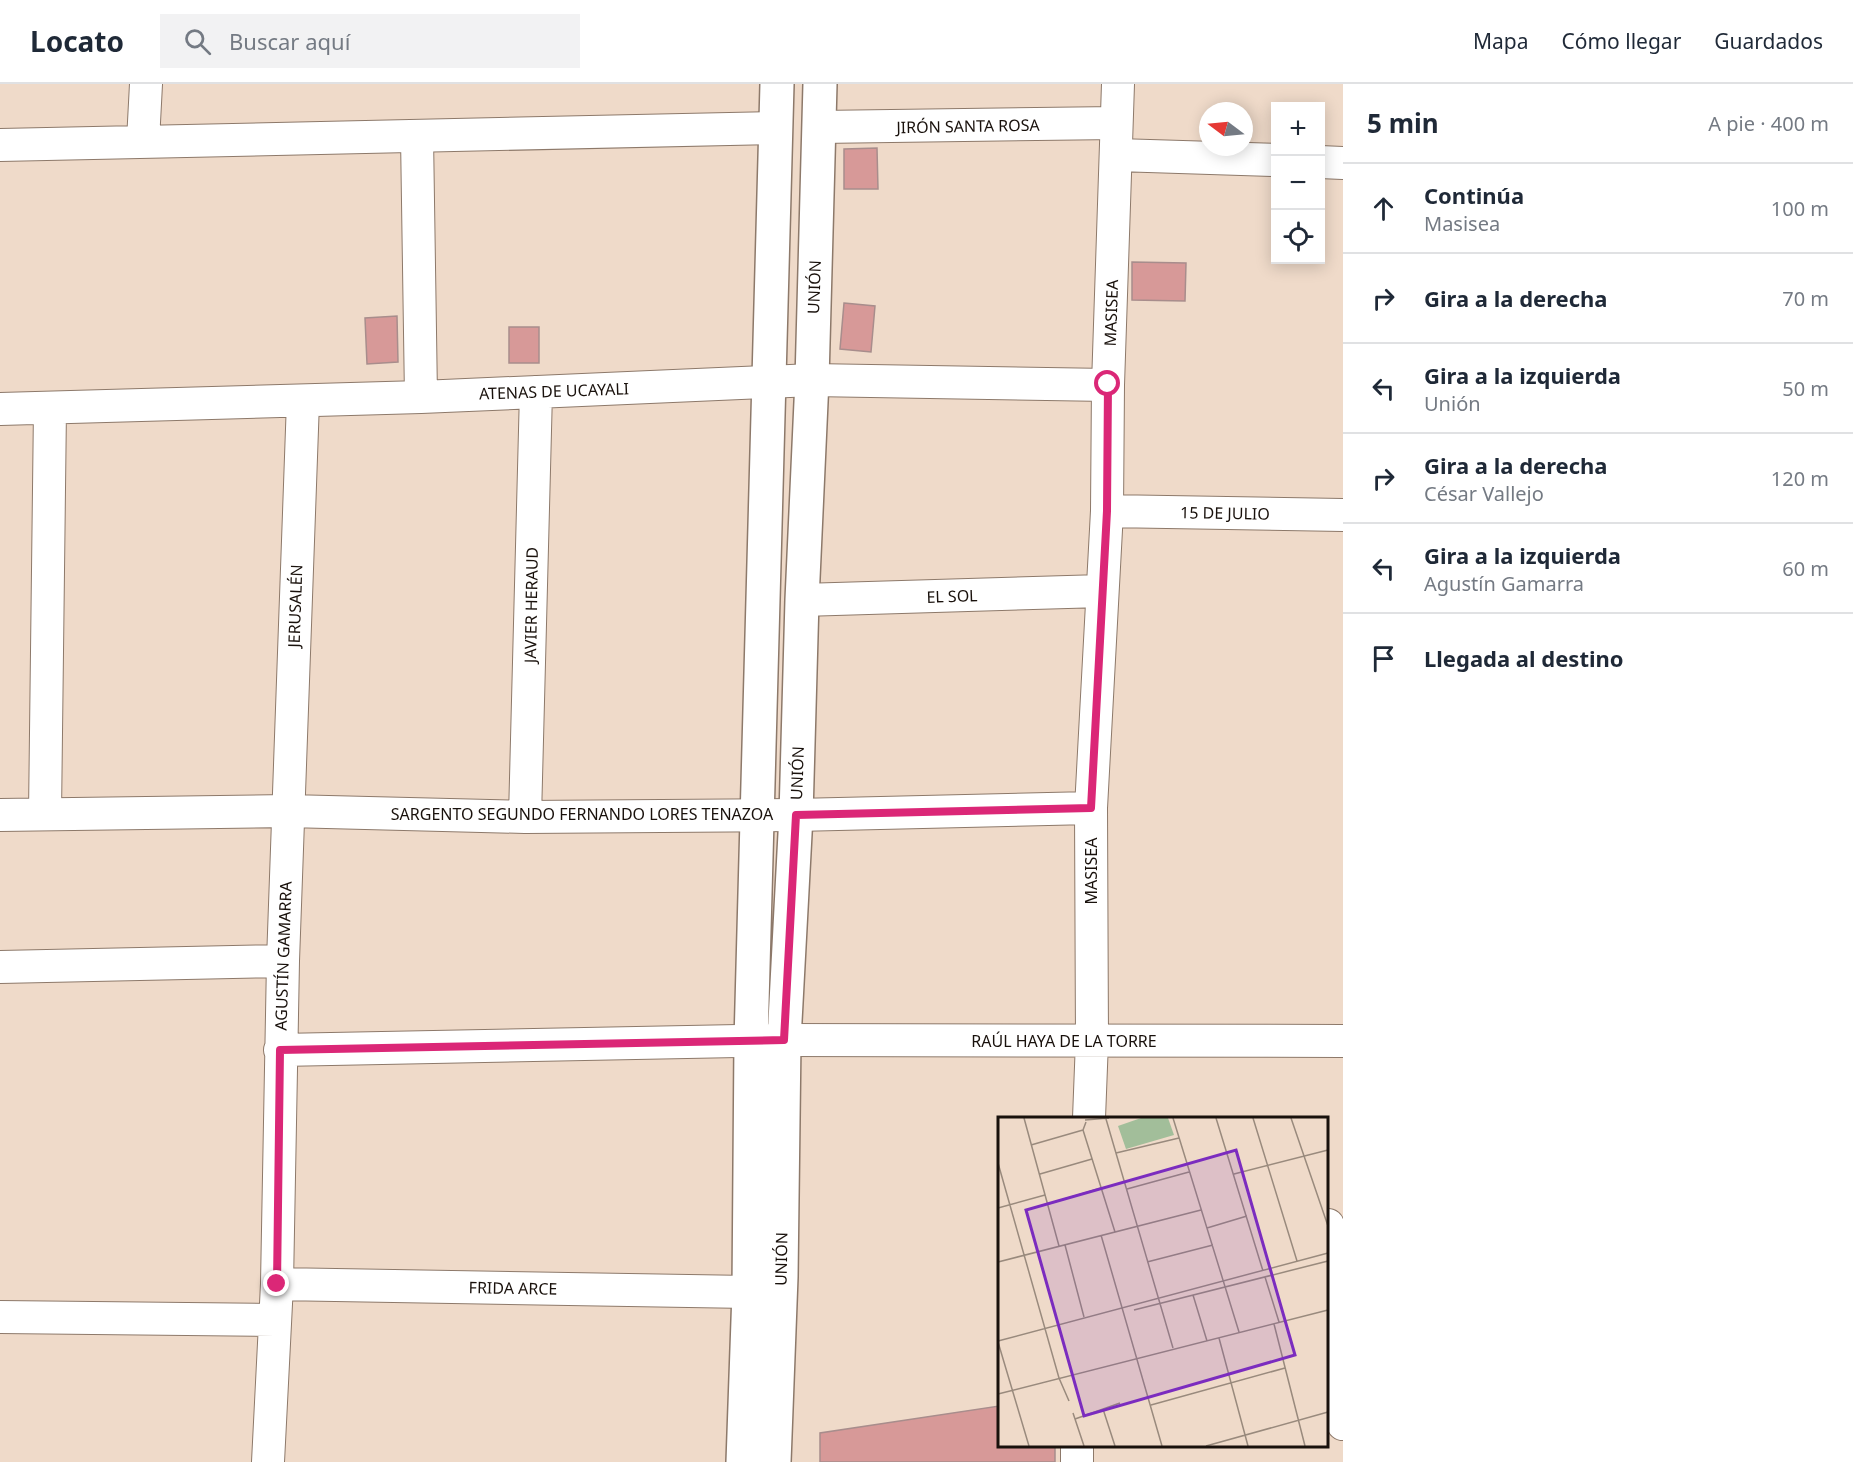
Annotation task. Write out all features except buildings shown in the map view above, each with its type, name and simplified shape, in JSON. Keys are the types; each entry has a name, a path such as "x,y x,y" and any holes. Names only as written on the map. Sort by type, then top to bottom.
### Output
{"main road":[{"name":"UNIÓN","path":"743,1462 749,1292 751,1041 777,84"},
{"name":"UNIÓN","path":"774,1462 781,1277 784,1040 796,815 820,84"}],"street":[{"path":"144,141 146,84"},
{"name":"MASISEA","path":"1089,1117 1092,1041 1091,808 1107,511 1108,384 1118,84"},
{"name":"JIRÓN SANTA ROSA","path":"819,128 1116,123"},
{"path":"0,146 776,128"},
{"path":"417,136 421,397"},
{"path":"1117,155 1271,160"},
{"path":"1325,162 1343,163"},
{"name":"ATENAS DE UCAYALI","path":"0,409 421,397 812,380 1108,384"},
{"name":"JAVIER HERAUD","path":"525,817 536,392"},
{"name":"JERUSALÉN","path":"288,811 303,400"},
{"path":"45,814 50,408"},
{"name":"15 DE JULIO","path":"1107,511 1343,515"},
{"name":"EL SOL","path":"802,600 1102,591"},
{"name":"SARGENTO SEGUNDO FERNANDO LORES TENAZOA","path":"0,814 288,811 525,817 796,815 1091,808"},
{"name":"AGUSTÍN GAMARRA","path":"268,1462 277,1284 280,1050 288,811"},
{"path":"0,968 283,961"},
{"name":"RAÚL HAYA DE LA TORRE","path":"280,1050 784,1040 1343,1041"},
{"path":"1328,1225 1340,1338 1343,1424"},
{"name":"FRIDA ARCE","path":"277,1284 749,1292"},
{"path":"0,1317 275,1320"}],"route":[{"path":"277,1284 280,1050 784,1040 796,815 1091,808 1107,511 1108,384"}]}
